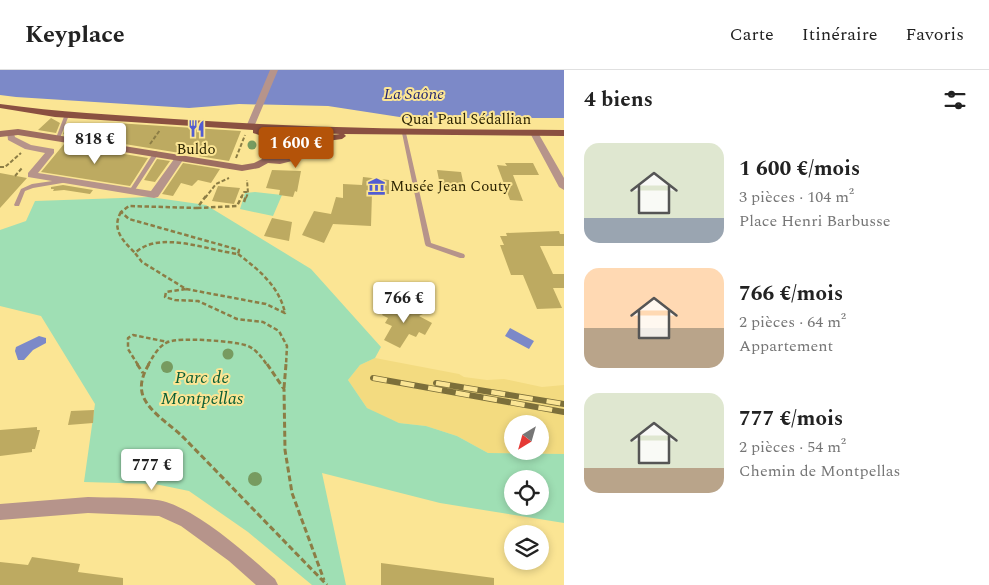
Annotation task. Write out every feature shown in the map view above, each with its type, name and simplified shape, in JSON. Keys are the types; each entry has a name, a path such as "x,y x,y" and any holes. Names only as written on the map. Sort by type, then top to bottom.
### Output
{"main road":[{"path":"0,106 67,115 248,126"},
{"name":"Quai Paul Sédallian","path":"248,126 404,133 564,133"},
{"name":"Quai Paul Sédallian","path":"248,126 257,132 271,137 314,140 368,132"},
{"path":"271,137 281,128"}],"street":[{"path":"248,126 254,117 274,70"},
{"path":"5,133 58,138 232,167 252,167 267,160 278,163 289,160 309,147 314,140 314,130"},
{"path":"5,133 28,147 51,151 31,175 131,192 154,195 180,157"},
{"path":"534,133 564,187"},
{"path":"267,160 265,158 266,142 271,137"},
{"path":"0,512 88,505 159,508 187,520 235,555 269,585"}],"lane":[{"path":"58,138 67,115"},
{"path":"404,133 428,244 462,256"},
{"path":"131,192 156,153"},
{"path":"16,205 23,190 32,186 66,181"}],"path":[{"path":"144,151 165,124 171,124 173,121"},
{"path":"232,167 248,126"},
{"path":"0,167 5,167 15,160"},
{"path":"15,176 27,162"},
{"path":"197,208 216,184 229,178"},
{"path":"242,197 241,201 244,202 248,192 247,180"},
{"path":"186,289 142,262 116,229 116,218 129,206 197,208 237,206 240,196 242,197 244,192 248,192"},
{"path":"121,212 129,219 239,250 238,254"},
{"path":"135,253 141,246 153,241 173,240 189,246 238,254 269,280 284,301 285,312 266,304 186,289 166,292 164,295 175,300 198,301 209,304 237,319 263,322 279,331 287,346 284,389 285,450 292,493 327,585"},
{"path":"143,373 128,349 128,338 133,335 168,342 186,339 245,345 259,353 284,389"},
{"path":"168,342 158,349 143,373 141,385 143,396 149,406 324,580"}],"shaded area":[{"path":"375,358 459,374 464,377 487,380 504,379 542,387 564,385 564,454 549,454 549,415 504,415 504,453 488,453 457,436 426,426 399,423 384,417 367,408 348,380 360,365"}],"green space":[{"path":"278,142 300,144 287,153 277,156 273,155"},
{"path":"255,192 282,195 273,216 240,209 245,193"},
{"name":"Parc de Montpellas","path":"150,197 206,205 311,269 381,347 375,358 360,365 348,380 367,408 399,423 426,426 457,436 488,453 504,453 504,460 549,460 549,454 564,454 564,523 514,515 549,515 549,470 504,470 504,513 440,503 322,473 346,585 312,585 248,532 189,491 155,484 84,482 95,404 41,316 0,306 0,230 26,221 35,201"}],"water":[{"name":"La Saône","path":"0,70 564,70 564,118 406,118 328,106 239,104 189,108 16,97 0,95"},
{"path":"510,328 534,341 529,349 505,336"},
{"path":"39,336 46,338 46,343 33,350 24,360 18,360 15,351 16,347"}],"building":[{"path":"51,118 60,123 56,133 38,130"},
{"path":"116,123 241,131 229,161 63,134 66,127 75,131 82,128 114,129"},
{"path":"64,144 148,158 130,186 41,172"},
{"path":"157,159 170,161 155,182 144,180"},
{"path":"183,163 220,169 211,183 198,180 192,186 181,183 173,196 162,194"},
{"path":"505,163 533,163 539,175 513,175 523,201 510,200 497,165 507,166"},
{"path":"272,170 301,171 297,192 295,191 293,197 279,195 280,190 266,188"},
{"path":"437,170 461,172 464,186 440,185"},
{"path":"0,173 27,178 0,208"},
{"path":"363,177 389,180 389,194 372,193 371,226 333,224 324,243 302,235 314,211 331,214 336,197 343,198 343,184 362,185"},
{"path":"63,185 93,190 90,194 64,190 53,191 54,189 51,189 51,187"},
{"path":"218,186 240,188 234,204 212,201"},
{"path":"272,218 292,222 289,241 264,236"},
{"path":"559,231 560,234 564,234 564,246 540,246 553,274 564,274 564,288 553,288 562,308 537,309 523,275 511,275 500,245 504,245 500,236 507,236 506,233"},
{"path":"390,303 402,309 404,305 423,314 419,316 432,323 425,335 419,332 416,337 409,334 400,348 384,340 392,326 385,323 388,318 382,315"},
{"path":"94,410 93,423 68,425 71,411"},
{"path":"37,427 37,430 40,430 35,449 32,449 32,452 0,456 0,430"},
{"path":"32,557 80,564 78,572 123,578 123,585 0,585 0,562 28,565"},
{"path":"381,563 494,578 494,585 381,585"}],"railway":[{"path":"373,378 564,412"},
{"path":"436,383 564,404"}],"place":[{"name":"Buldo","path":"196,128"},
{"name":"Musée Jean Couty","path":"376,186"}]}
